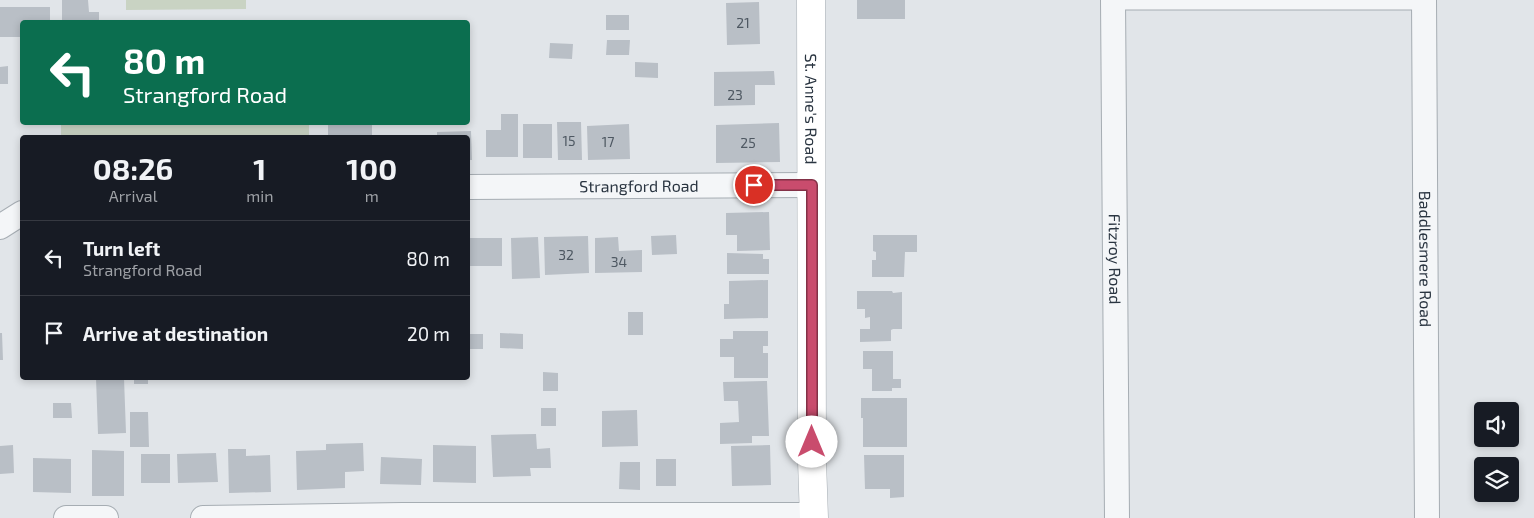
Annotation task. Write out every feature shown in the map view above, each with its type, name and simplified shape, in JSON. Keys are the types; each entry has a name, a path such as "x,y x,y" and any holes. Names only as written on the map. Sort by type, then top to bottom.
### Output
{"street":[{"name":"St. Anne's Road","path":"811,0 812,462 814,516"},
{"name":"Fitzroy Road","path":"1113,2 1117,518"},
{"name":"Baddlesmere Road","path":"1424,2 1427,518"},
{"name":"Strangford Road","path":"470,187 812,185"},
{"path":"0,227 20,214"},
{"path":"203,518 402,514 814,516"},
{"path":"66,518 106,518"}],"lane":[{"path":"1113,2 1424,2"}],"green space":[{"path":"126,0 246,0 246,9 126,10"},
{"path":"61,125 309,125 309,135 61,135"}],"building":[{"path":"62,0 88,0 89,12 99,12 99,20 62,20"},
{"path":"857,0 905,0 905,19 857,19"},
{"path":"759,2 760,44 727,45 726,3"},
{"path":"0,7 50,7 50,20 20,20 20,37 0,37"},
{"path":"606,15 629,15 629,30 606,30"},
{"path":"607,40 630,40 629,55 606,55"},
{"path":"550,43 573,44 572,59 549,58"},
{"path":"635,62 658,63 658,78 635,77"},
{"path":"8,66 8,84 0,84 0,67"},
{"path":"774,71 775,85 755,85 755,105 714,106 714,72"},
{"path":"501,114 518,114 518,157 486,157 486,130 501,130"},
{"path":"557,122 581,122 582,160 558,160"},
{"path":"779,123 780,162 716,163 716,125"},
{"path":"523,124 552,124 552,158 523,158"},
{"path":"629,124 630,159 588,160 587,126"},
{"path":"328,125 372,125 372,135 328,135"},
{"path":"471,131 472,160 470,160 470,135 437,135 437,132"},
{"path":"769,212 770,250 737,251 737,235 726,235 726,213"},
{"path":"676,235 677,254 652,255 651,236"},
{"path":"873,235 917,235 917,252 905,252 904,277 872,277 872,260 876,260 876,252 873,251"},
{"path":"588,236 589,273 545,275 544,237"},
{"path":"538,237 540,278 512,279 511,238"},
{"path":"618,237 619,251 642,250 642,272 595,273 595,238"},
{"path":"470,238 502,238 502,266 470,266"},
{"path":"727,253 763,254 763,259 769,259 769,274 727,274"},
{"path":"768,280 768,318 724,319 724,304 729,304 729,281"},
{"path":"857,291 902,292 902,329 891,330 891,341 860,342 860,329 870,329 870,317 865,318 865,309 857,309"},
{"path":"628,312 643,312 643,335 628,335"},
{"path":"733,331 768,331 768,346 763,346 763,353 768,353 768,378 734,378 734,357 720,357 720,339 733,339"},
{"path":"0,333 2,333 3,360 0,360"},
{"path":"500,333 523,334 523,349 500,348"},
{"path":"470,334 483,334 483,349 470,349"},
{"path":"863,351 893,351 893,379 901,379 901,388 892,388 892,391 872,391 872,369 863,369"},
{"path":"543,372 558,373 558,391 543,391"},
{"path":"96,380 124,380 126,433 98,434"},
{"path":"134,380 148,380 148,384 134,384"},
{"path":"767,381 769,436 752,436 752,443 720,444 720,423 739,422 738,401 724,401 723,382"},
{"path":"861,398 907,398 907,447 863,447"},
{"path":"53,403 71,403 72,418 53,418"},
{"path":"541,408 556,408 556,426 541,426"},
{"path":"637,410 638,446 602,447 602,411"},
{"path":"130,412 148,412 149,447 130,447"},
{"path":"536,434 537,449 550,448 551,468 530,468 531,476 493,477 491,435"},
{"path":"363,443 364,471 345,472 345,488 297,490 296,451 326,450 326,444"},
{"path":"13,445 14,473 0,474 0,446"},
{"path":"433,445 476,446 476,483 433,482"},
{"path":"770,445 771,485 732,486 731,446"},
{"path":"228,449 246,449 246,456 270,455 271,492 229,493"},
{"path":"92,450 124,451 124,496 92,496"},
{"path":"216,453 218,482 178,483 177,454"},
{"path":"141,454 170,454 170,483 141,483"},
{"path":"864,455 904,455 904,497 890,498 890,489 865,489"},
{"path":"381,457 422,459 421,485 380,484"},
{"path":"33,458 71,459 71,493 33,492"},
{"path":"656,459 676,459 676,486 656,486"},
{"path":"620,462 640,462 640,490 619,489"}],"route":[{"path":"754,185 812,185 812,442"}]}
